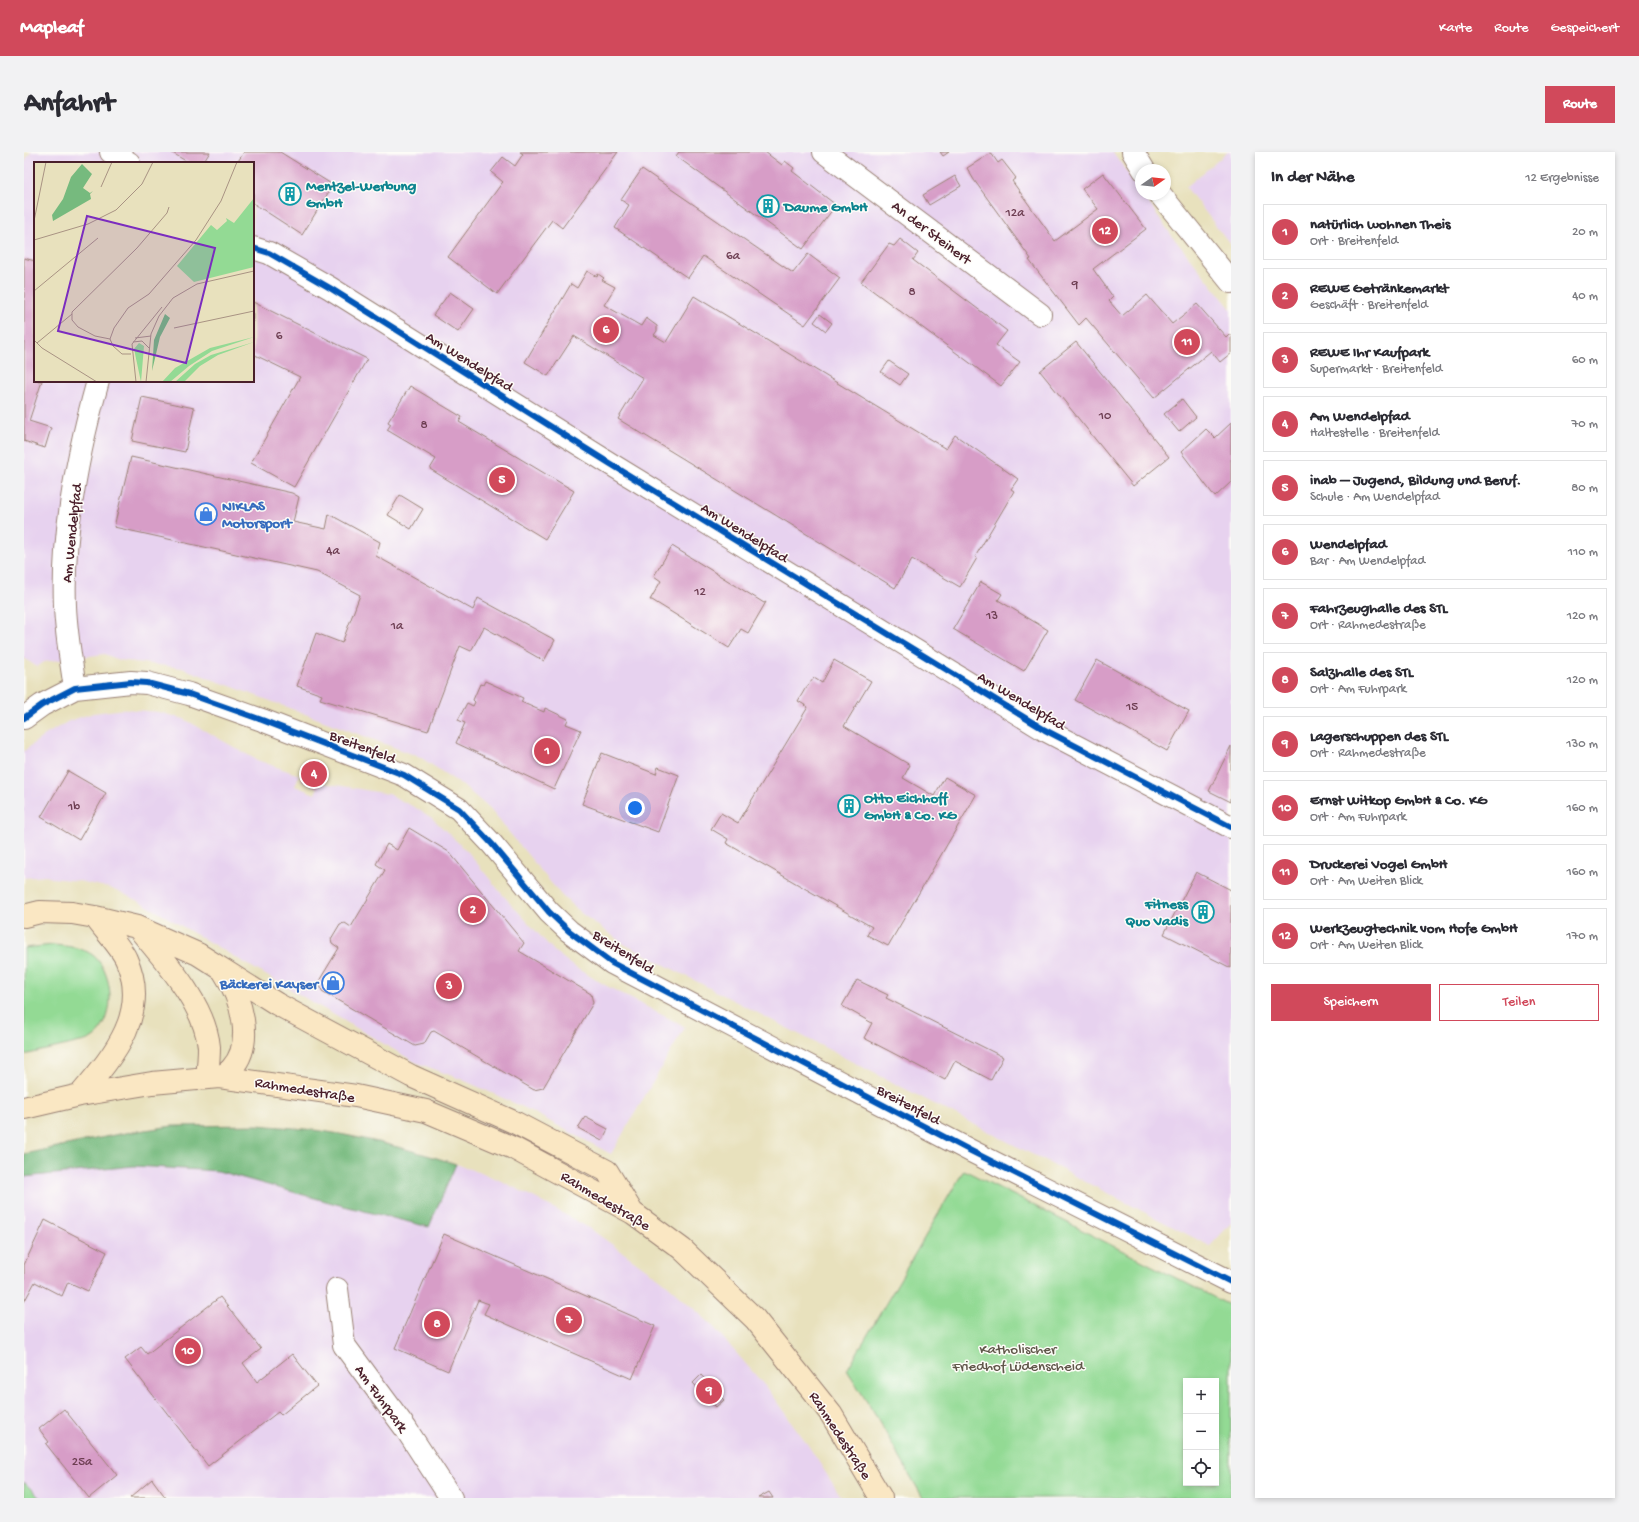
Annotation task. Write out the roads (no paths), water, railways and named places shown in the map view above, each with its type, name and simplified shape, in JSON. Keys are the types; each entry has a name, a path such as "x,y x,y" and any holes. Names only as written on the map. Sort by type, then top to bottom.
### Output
{"main road":[{"path":"24,916 40,912 72,913 95,917 137,927 198,954 224,972 277,1004 411,1076 516,1123 607,1171 633,1213"},
{"path":"80,1095 108,1062 128,1026 134,1008 134,986 126,958 95,917"},
{"path":"137,927 172,970 196,1007 206,1033 213,1077 232,1069 240,1056 244,1039 242,1018 238,1001 231,983 224,972"},
{"name":"Rahmedestraße","path":"24,1108 80,1095 152,1083 213,1077 348,1095 426,1111 513,1148 633,1213 682,1249 755,1319 831,1414 882,1498"}],"street":[{"path":"111,152 127,162"},
{"name":"An der Steinert","path":"824,152 1040,314"},
{"path":"1133,152 1140,164"},
{"path":"1165,200 1231,282"},
{"name":"Am Wendelpfad","path":"254,248 269,253 330,288 656,492 1045,730 1231,827"},
{"name":"Am Wendelpfad","path":"75,688 65,607 68,544 73,492 88,418 98,382"},
{"name":"Breitenfeld","path":"24,718 42,705 75,688 131,682 147,683 189,694 262,720 404,776 459,809 492,844 549,912 569,931 612,963 971,1151 1231,1282"},
{"name":"Am Fuhrpark","path":"337,1289 344,1345 406,1429 451,1498"}],"place":[{"name":"Mentzel-Werbung GmbH","path":"290,194"},
{"name":"Daume GmbH","path":"768,206"},
{"name":"Werkzeugtechnik vom Hofe GmbH","path":"1105,231"},
{"name":"Wendelpfad","path":"606,330"},
{"name":"Druckerei Vogel GmbH","path":"1187,342"},
{"name":"inab – Jugend, Bildung und Beruf.","path":"502,480"},
{"name":"NIKLAS Motorsport","path":"206,514"},
{"name":"natürlich wohnen Theis","path":"547,751"},
{"name":"Am Wendelpfad","path":"314,774"},
{"name":"Otto Eichhoff GmbH & Co. KG","path":"849,806"},
{"name":"REWE Getränkemarkt","path":"473,910"},
{"name":"Fitness Quo Vadis","path":"1203,912"},
{"name":"Bäckerei Kayser","path":"333,983"},
{"name":"REWE Ihr Kaufpark","path":"449,986"},
{"name":"Fahrzeughalle des STL","path":"569,1320"},
{"name":"Salzhalle des STL","path":"437,1324"},
{"name":"Ernst Witkop GmbH & Co. KG","path":"188,1351"},
{"name":"Lagerschuppen des STL","path":"709,1391"}],"park label":[{"name":"Katholischer Friedhof Lüdenscheid","path":"1018,1356"}]}
